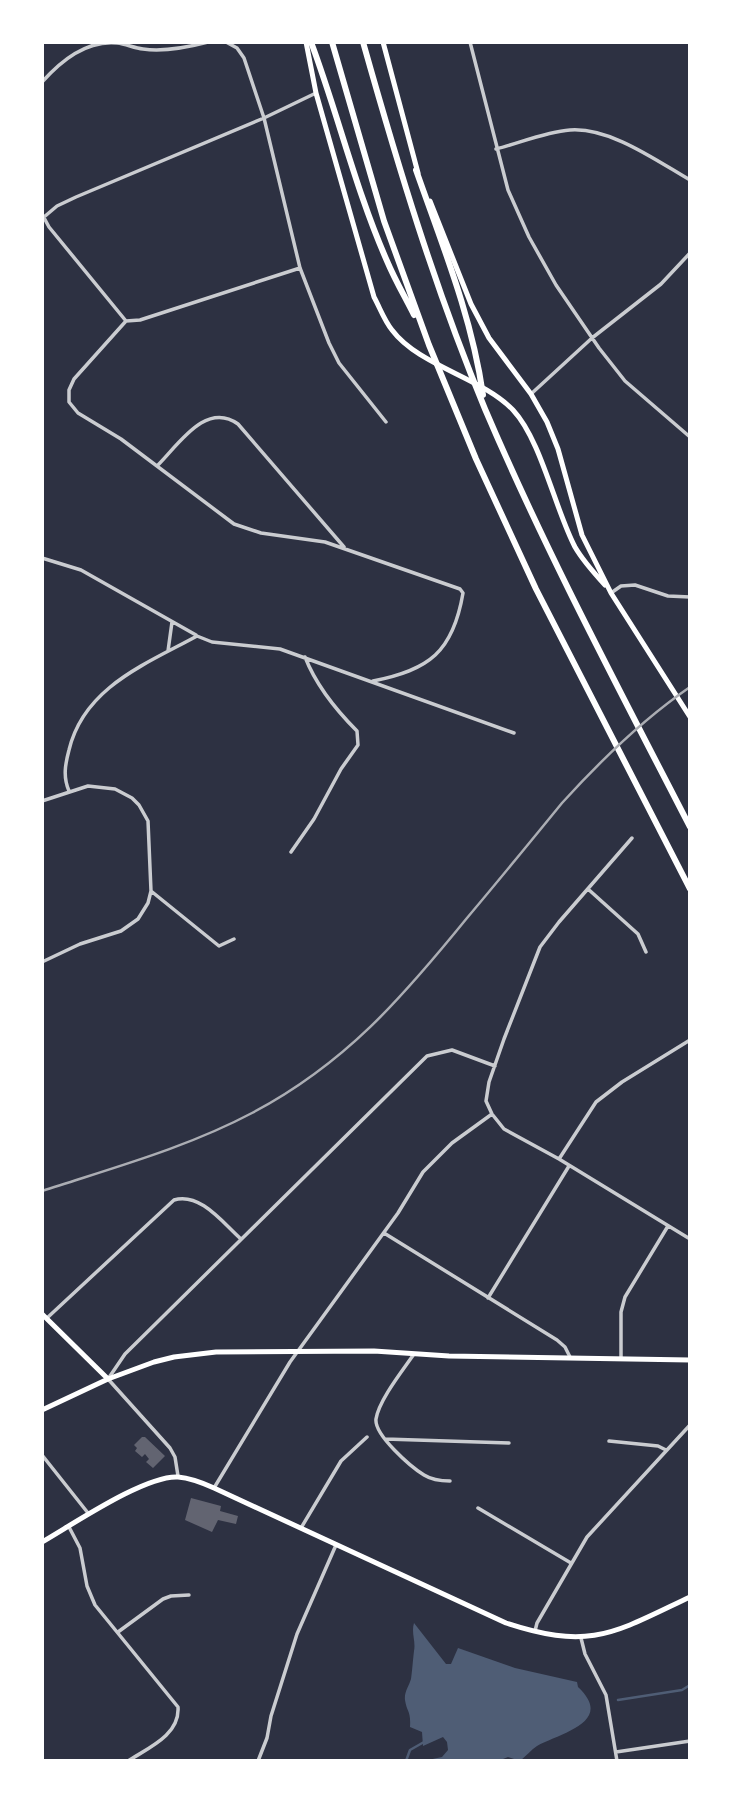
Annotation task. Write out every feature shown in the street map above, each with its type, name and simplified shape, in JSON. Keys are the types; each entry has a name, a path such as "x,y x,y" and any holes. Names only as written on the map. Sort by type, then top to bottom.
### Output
{"highway":[{"path":"309,42 328,86 342,136 387,261 429,345"},
{"path":"332,42 384,221 429,345 475,459 536,589 690,888"},
{"path":"363,42 412,209 485,407 540,532 690,825"},
{"path":"416,170 459,292 480,373 485,407"}],"main road":[{"path":"309,42 316,93 374,297 384,319 393,332 411,348 493,394 514,411 533,445 576,548 611,593 690,717"},
{"path":"383,42 416,170 471,304 489,338 531,394 553,434 582,535 611,593"},
{"path":"44,1316 108,1379"},
{"path":"42,1410 108,1379 154,1362 194,1354 374,1351 690,1360"},
{"path":"42,1542 148,1485 165,1478 178,1477 214,1488 506,1623 535,1631 582,1638 618,1631 690,1597"}],"street":[{"path":"42,82 55,67 75,53 103,44 121,43 145,50 208,42"},
{"path":"226,42 237,48 244,58 264,118 300,268 339,363 386,422"},
{"path":"470,42 496,149 518,217 556,285 625,381 690,437"},
{"path":"126,321 49,227 43,216 76,197 264,118 316,93"},
{"path":"496,149 569,130 592,131 639,150 690,180"},
{"path":"531,394 592,338 661,284 690,253"},
{"path":"300,268 140,320 126,321 74,379 69,390 69,402 78,413 158,465 234,524 261,533 325,542 460,589 463,593 457,622 439,652 410,672 373,681"},
{"path":"158,465 206,419 217,416 231,419 345,548"},
{"path":"42,558 81,570 212,642 279,649 514,733"},
{"path":"611,593 621,586 635,585 668,596 690,597"},
{"path":"167,652 172,622"},
{"path":"69,791 64,780 70,747 75,730 89,707 125,675 197,636"},
{"path":"291,852 308,829 341,769 358,745 357,731 341,715 313,677 304,657"},
{"path":"42,801 88,786 106,787 132,798 139,804 148,821 151,891 148,903 138,919 121,931 80,944 42,962"},
{"path":"632,838 559,922 541,947 495,1066 486,1101 504,1129 559,1159 690,1239"},
{"path":"588,889 638,934 646,952"},
{"path":"151,891 219,946 234,939"},
{"path":"559,1159 596,1102 622,1082 690,1040"},
{"path":"178,1477 175,1457 170,1448 108,1379 125,1354 427,1056 452,1050 495,1066"},
{"path":"214,1488 296,1352 384,1232 424,1172 438,1155 492,1114"},
{"path":"488,1298 569,1166"},
{"path":"44,1316 174,1199 197,1201 241,1239"},
{"path":"621,1358 621,1312 625,1297 668,1225"},
{"path":"384,1232 557,1340 565,1347 570,1357"},
{"path":"414,1353 378,1412 376,1425 385,1439 409,1464 425,1476 438,1481 450,1481"},
{"path":"535,1631 571,1563 592,1531 690,1425"},
{"path":"301,1528 341,1461 367,1437"},
{"path":"385,1439 509,1443"},
{"path":"609,1441 644,1444 666,1450"},
{"path":"42,1455 90,1515"},
{"path":"478,1508 571,1563"},
{"path":"69,1527 80,1548 90,1595 95,1605 178,1707 178,1719 173,1729 128,1761"},
{"path":"258,1761 297,1634 336,1545"},
{"path":"118,1632 163,1600 171,1596 189,1595"},
{"path":"582,1638 585,1654 606,1695 617,1761"},
{"path":"616,1752 690,1741"}],"water":[{"path":"414,1623 446,1664 451,1664 458,1648 515,1668 577,1682 588,1699 591,1709 588,1718 570,1731 537,1746 520,1761 508,1757 498,1761 423,1761 442,1757 448,1750 443,1737 423,1746 422,1732 410,1727 405,1697 411,1676"}],"building":[{"path":"142,1437 165,1456 153,1468 146,1462 149,1459 145,1454 142,1457 135,1451 137,1448 134,1445"},
{"path":"191,1498 221,1506 220,1511 238,1516 236,1524 218,1520 212,1532 185,1520"}],"waterway":[{"path":"618,1700 682,1690 690,1685"},
{"path":"406,1761 410,1750 424,1742"}],"railway":[{"path":"42,1191 201,1137 252,1113 316,1073 344,1051 395,1002 592,771 639,727 690,687"}]}
